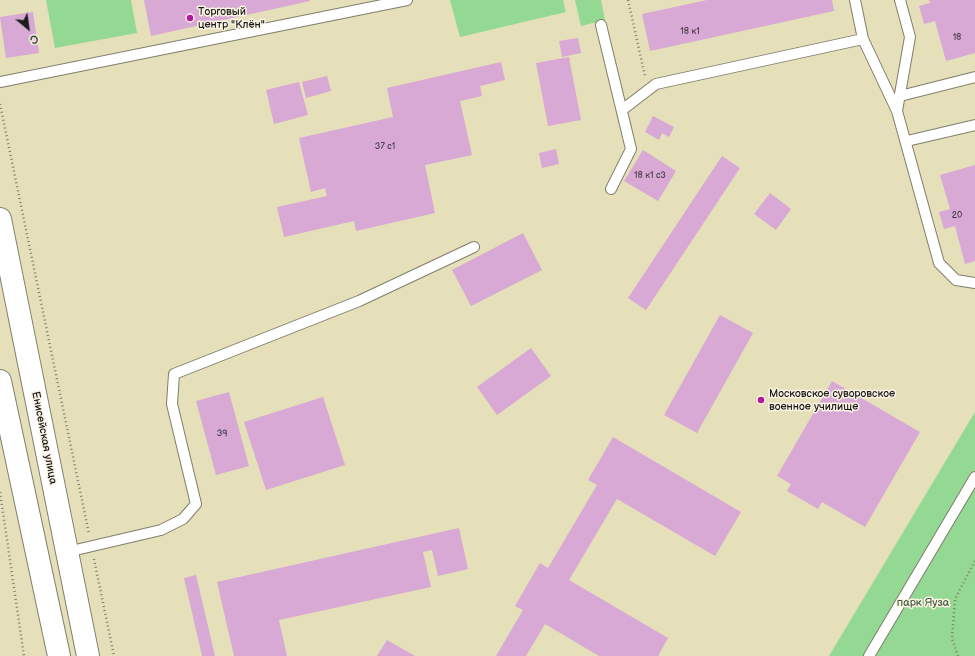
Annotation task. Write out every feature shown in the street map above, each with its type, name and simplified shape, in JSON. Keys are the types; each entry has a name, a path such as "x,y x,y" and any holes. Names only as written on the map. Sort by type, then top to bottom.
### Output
{"main road":[{"name":"Енисейская улица","path":"0,219 88,656"},
{"path":"0,381 58,656"}],"lane":[{"path":"0,82 407,0"},
{"path":"855,0 863,39 898,111 939,263 956,280 975,283"},
{"path":"898,111 910,36 900,0"},
{"path":"601,25 631,149 611,189"},
{"path":"622,110 656,84 863,39"},
{"path":"900,96 975,77"},
{"path":"907,141 975,125"},
{"path":"67,552 161,530 183,519 196,504 172,404 174,374 358,301 474,247"},
{"path":"869,656 975,477"}],"path":[{"path":"628,0 649,90"},
{"path":"0,104 114,656"},
{"path":"0,492 24,656"},
{"path":"958,656 952,639 955,599 975,561"}],"green space":[{"path":"46,0 131,0 137,33 55,48"},
{"path":"450,0 563,0 566,12 460,37"},
{"path":"575,0 601,0 605,20 581,26"},
{"name":"парк Яуза","path":"975,412 975,656 829,656"}],"building":[{"name":"Торговый центр \"Клён\"","path":"144,0 310,0 310,1 151,36"},
{"path":"707,0 832,0 834,11 650,51 642,14"},
{"path":"929,0 975,0 975,53 946,61 935,21 924,24 919,6 930,3"},
{"path":"33,12 39,53 6,58 0,17"},
{"path":"578,38 581,53 562,57 559,41"},
{"path":"569,57 581,120 548,126 536,63"},
{"path":"501,62 505,80 480,86 482,96 460,101 472,155 425,165 435,213 356,231 354,221 284,237 277,207 327,196 325,188 311,192 299,138 393,117 387,88"},
{"path":"327,76 331,91 306,98 302,82"},
{"path":"299,82 308,115 274,124 266,90"},
{"path":"653,116 674,127 669,137 662,133 659,140 645,132"},
{"path":"556,149 559,164 542,168 539,153"},
{"path":"643,150 676,171 658,201 624,181"},
{"path":"722,156 740,168 646,310 628,298"},
{"path":"975,165 975,261 965,264 955,226 944,229 939,212 950,209 940,175"},
{"path":"770,193 791,209 776,230 754,214"},
{"path":"523,233 542,270 471,306 452,270"},
{"path":"720,315 753,333 697,433 664,415"},
{"path":"531,348 551,376 497,415 477,387"},
{"path":"832,381 920,432 865,527 822,502 818,509 787,491 791,484 777,476"},
{"path":"229,392 249,466 216,475 196,401"},
{"path":"323,397 345,465 266,490 244,422"},
{"path":"613,437 741,512 715,556 617,499 569,580 668,638 658,656 599,656 545,624 526,656 496,656 523,610 515,606 540,563 548,568 597,485 588,480"},
{"path":"459,528 468,569 438,576 432,550 423,552 431,587 279,620 287,656 234,656 217,582"},
{"path":"196,575 215,656 202,656 184,578"},
{"path":"387,640 415,656 377,656"}],"place":[{"name":"Торговый центр \"Клён\"","path":"190,18"},
{"name":"Московское суворовское военное училище","path":"761,400"}]}
